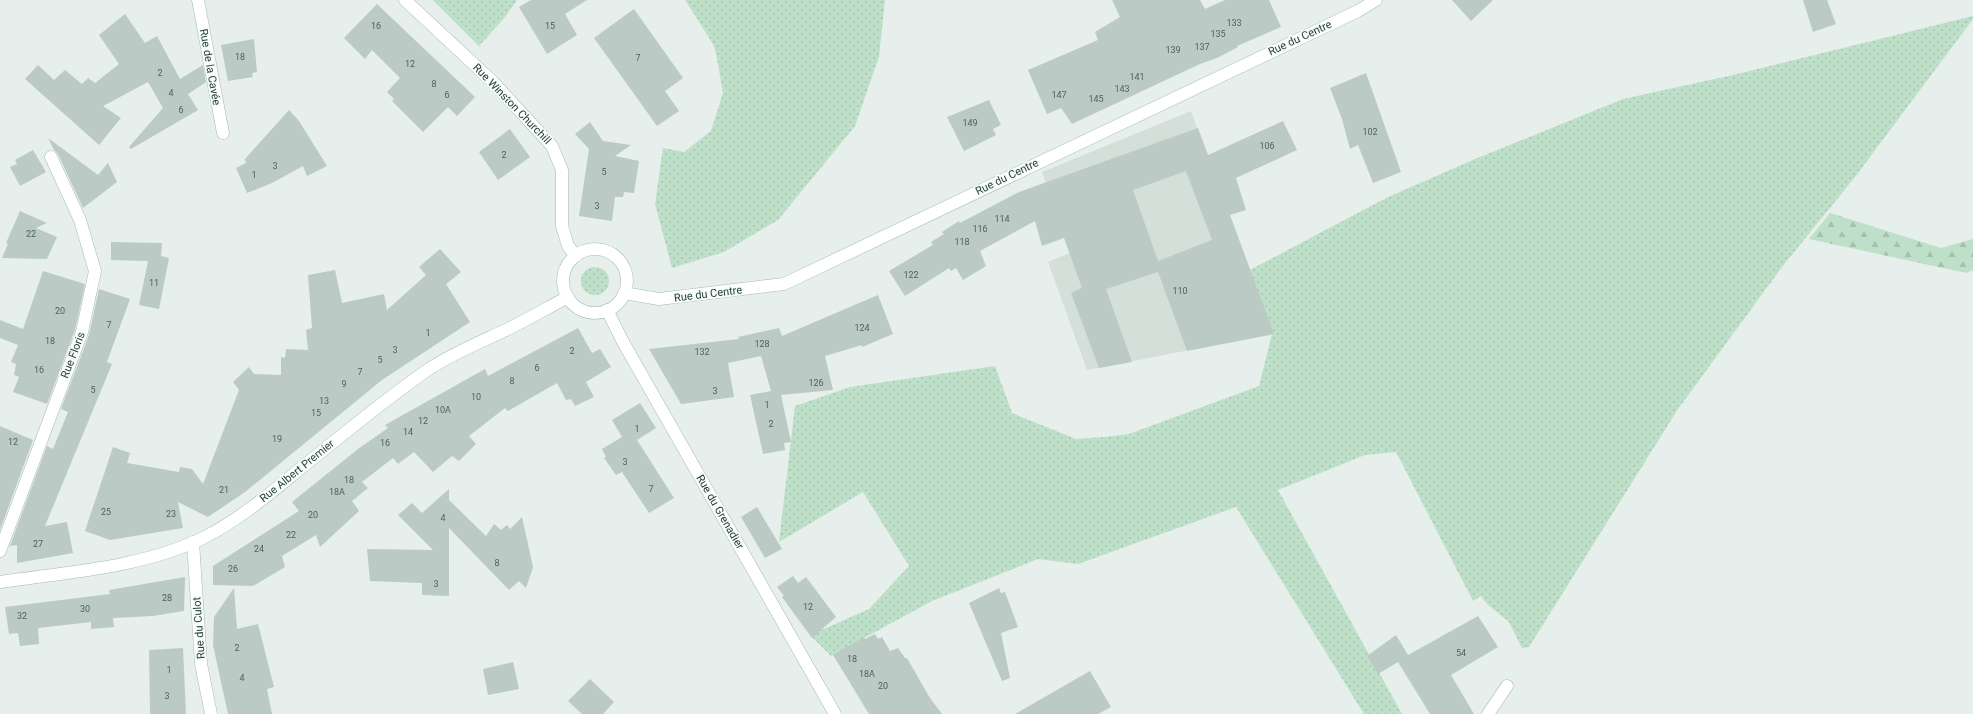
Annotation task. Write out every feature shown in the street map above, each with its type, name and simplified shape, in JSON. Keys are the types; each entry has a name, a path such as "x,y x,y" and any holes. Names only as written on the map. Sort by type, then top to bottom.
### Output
{"street":[{"name":"Rue de la Cavée","path":"198,0 223,133"},
{"name":"Rue Winston Churchill","path":"405,0 493,82 552,146 562,170 562,226 568,246 576,256"},
{"name":"Rue du Centre","path":"624,293 659,299 784,284 1358,11 1376,0"},
{"name":"Rue Floris","path":"0,551 82,332 95,271 80,220 51,157"},
{"path":"595,249 613,255 625,271 626,281 624,293 618,302 607,310 596,312 585,311 575,306 568,297 563,284 564,273 571,261 584,251 595,249"},
{"name":"Rue Albert Premier","path":"0,582 140,559 171,551 217,531 260,501 371,412 430,368 453,354 511,328 568,297"},
{"name":"Rue du Grenadier","path":"607,310 623,342 835,714"},
{"name":"Rue du Culot","path":"193,542 201,664 211,714"},
{"path":"1488,714 1507,686"}],"shaded area":[{"path":"1191,111 1272,334 1087,370 1048,262 1072,252 1042,172"}],"green space":[{"path":"433,0 517,0 506,16 479,46"},
{"path":"685,0 885,0 879,57 855,126 778,220 724,252 672,268 655,204 663,148 684,152 711,131 723,93 713,44"},
{"path":"1973,16 1973,19 1855,177 1782,267 1678,409 1529,647 1522,648 1509,622 1487,604 1481,596 1473,601 1396,452 1365,455 1278,490 1402,714 1364,714 1236,507 1078,564 1038,559 932,601 831,656 810,635 869,609 909,566 863,492 779,542 795,406 850,387 995,366 1012,413 1076,439 1129,434 1259,386 1272,334 1250,270 1386,198 1475,159 1623,99 1733,75"},
{"path":"1830,213 1941,248 1973,239 1973,270 1966,273 1809,239"},
{"path":"595,267 605,271 609,281 605,291 595,295 585,291 581,281 585,271"}],"building":[{"path":"531,0 587,0 565,14 577,35 547,54 519,7"},
{"path":"1112,0 1200,0 1205,9 1225,0 1269,0 1281,27 1237,46 1238,47 1217,58 1200,64 1072,124 1061,108 1047,114 1028,70 1098,40 1095,32 1120,17"},
{"path":"1452,0 1493,0 1471,21"},
{"path":"1803,0 1827,0 1836,24 1813,32"},
{"path":"377,4 475,97 457,116 448,107 423,132 392,101 394,99 387,92 400,78 372,50 365,59 344,38"},
{"path":"634,9 683,78 665,91 679,111 657,126 594,38"},
{"path":"125,14 145,43 157,36 180,79 203,65 206,82 188,94 198,110 131,149 129,147 163,108 148,82 103,106 121,118 99,145 25,79 38,65 54,80 65,70 82,84 88,78 95,83 119,64 99,35"},
{"path":"254,39 257,72 252,73 253,77 228,81 221,45"},
{"path":"1366,73 1401,172 1373,183 1358,145 1350,149 1342,119 1330,88"},
{"path":"989,100 1001,125 993,129 996,135 964,151 947,117"},
{"path":"289,110 299,121 327,166 307,176 303,166 272,183 247,193 236,168 246,163 245,159"},
{"path":"1283,121 1297,150 1236,178 1246,210 1230,215 1274,334 1187,351 1158,272 1106,289 1132,362 1099,368 1071,293 1082,288 1064,238 1042,246 1035,221 980,251 986,266 963,280 956,268 951,271 949,268 905,296 889,271 933,245 931,242 944,234 942,232 959,221 960,223 1019,192 1198,128 1208,155","holes":["1186,171 1212,240 1158,261 1133,190"]},
{"path":"590,122 603,141 631,145 615,156 639,161 634,193 624,192 623,197 615,197 612,221 579,216 589,149 575,134"},
{"path":"510,129 530,157 498,180 479,152"},
{"path":"48,138 98,175 108,163 117,182 83,208 58,154 54,150"},
{"path":"33,150 46,172 20,186 10,167 17,164 15,160"},
{"path":"20,211 47,223 36,228 57,237 47,259 2,258 8,244 6,243"},
{"path":"111,242 162,243 161,256 169,258 159,309 139,305 148,261 111,260"},
{"path":"440,249 461,272 446,284 470,322 382,380 245,492 208,517 178,502 183,528 110,540 85,531 113,447 130,453 127,463 179,472 180,467 192,469 203,484 239,390 233,382 249,367 254,374 281,375 281,357 285,358 286,349 308,350 306,330 312,328 308,275 335,270 342,303 384,294 387,310 426,275 419,267"},
{"path":"43,271 85,284 75,330 47,404 13,392 19,377 14,375 16,364 11,362 18,345 0,338 0,320 23,329"},
{"path":"99,289 130,299 107,362 112,364 45,526 67,522 73,553 17,563 17,545 10,546 47,446 53,449 68,412 61,409 89,335"},
{"path":"878,295 893,334 862,347 862,345 825,356 833,390 781,395 791,442 784,443 785,450 763,454 750,395 771,391 761,356 728,363 734,397 681,404 649,349 739,339 738,337 779,328 782,336"},
{"path":"578,328 592,353 600,349 611,367 586,382 594,397 575,406 571,399 566,400 557,383 508,411 505,408 469,436 476,444 459,461 452,456 433,472 414,452 398,464 393,458 362,482 368,488 352,501 359,511 320,547 316,535 282,556 285,567 253,586 213,585 213,566 299,511 292,502 358,449 388,428 385,425 485,369 488,376"},
{"path":"640,403 656,428 637,440 674,498 649,513 622,472 616,475 604,458 606,457 602,449 622,437 612,420"},
{"path":"0,426 33,440 0,530"},
{"path":"449,489 449,500 486,536 494,524 501,530 507,525 510,529 522,517 533,567 526,588 519,581 509,590 449,528 449,596 422,595 422,583 370,581 367,549 433,550 398,515 412,503 422,513"},
{"path":"757,507 782,549 765,558 741,517"},
{"path":"793,576 798,583 806,577 836,617 812,638 782,597 784,596 777,587"},
{"path":"185,577 184,611 153,616 113,618 114,627 91,629 91,622 38,628 39,644 20,646 18,633 9,634 5,607 110,594 109,590"},
{"path":"234,588 237,629 258,624 274,687 267,689 272,714 228,714 213,645 214,617"},
{"path":"999,588 1001,593 1005,592 1018,627 1001,633 1010,678 1002,681 969,603"},
{"path":"1478,616 1498,647 1451,675 1474,714 1430,714 1398,662 1378,674 1367,656 1396,635 1408,655"},
{"path":"875,634 878,639 882,637 890,651 898,648 905,658 907,658 930,698 942,714 869,714 833,655 864,637 865,639"},
{"path":"183,648 186,714 150,714 149,650"},
{"path":"513,662 519,689 488,695 483,669"},
{"path":"1090,671 1111,707 1098,714 1015,714"},
{"path":"590,679 614,702 603,714 582,714 568,701"}]}
